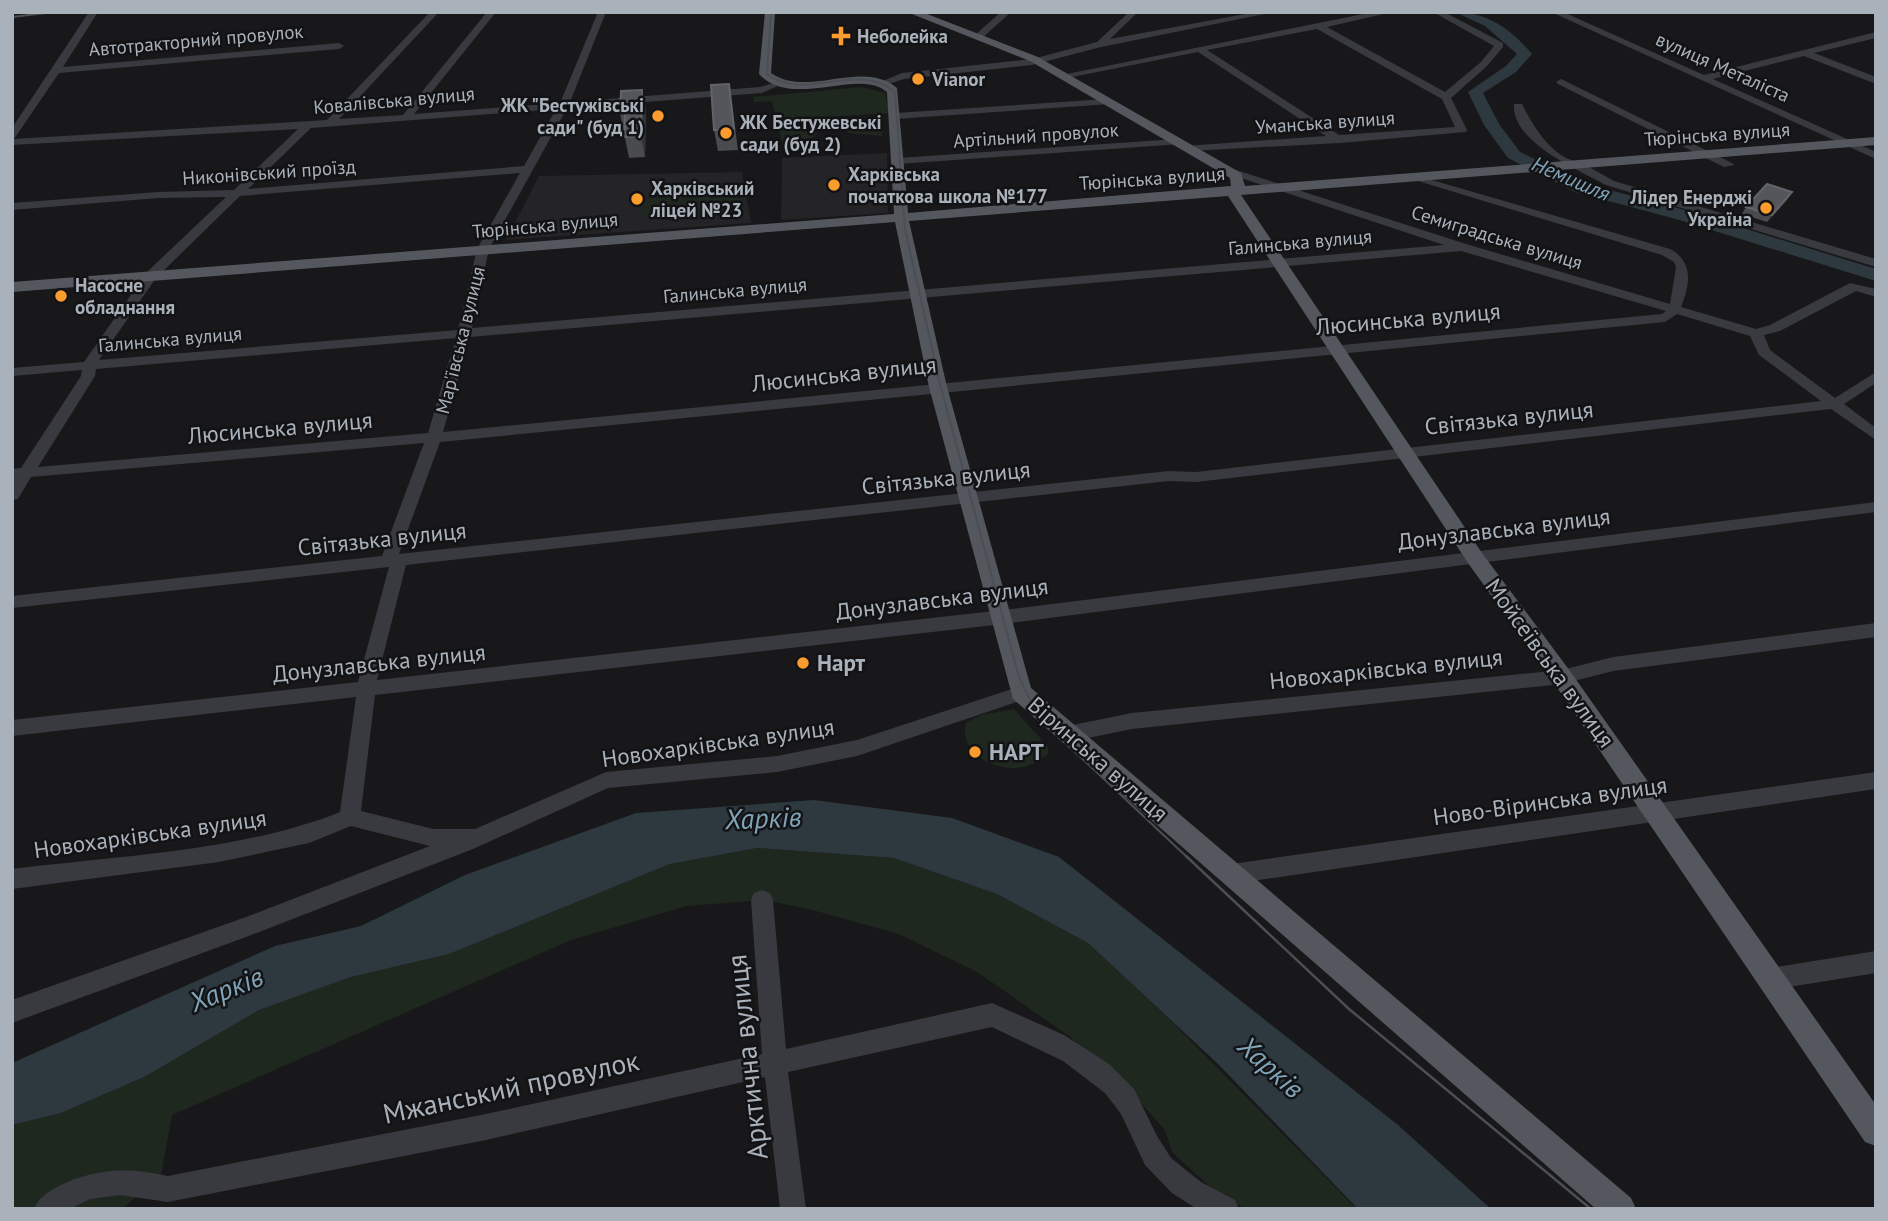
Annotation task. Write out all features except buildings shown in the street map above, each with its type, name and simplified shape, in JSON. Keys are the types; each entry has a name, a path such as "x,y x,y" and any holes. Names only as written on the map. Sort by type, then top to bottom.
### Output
{"main road":[{"path":"770,12 765,75 777,83 801,85 862,80 883,83"},
{"name":"Семиградська вулиця","path":"912,12 1037,61 1230,171"},
{"name":"Віринська вулиця","path":"883,83 893,91 902,216 938,387 1021,693 1620,1209"},
{"name":"Тюрінська вулиця","path":"12,287 1876,141"},
{"path":"1230,171 1237,178 1236,191"},
{"name":"Мойсеївська вулиця","path":"1236,191 1234,196 1277,264 1336,348 1403,453 1562,677 1876,1131"}],"street":[{"path":"12,136 94,12"},
{"path":"330,123 435,12"},
{"path":"408,115 492,12"},
{"name":"Мар'ївська вулиця","path":"350,817 366,688 394,560 393,541 434,437 464,333 483,249 564,104 602,12"},
{"path":"978,37 1007,12"},
{"path":"1100,44 1134,12"},
{"path":"883,83 902,76 1037,61 1100,44 1271,12"},
{"path":"1315,12 1336,22"},
{"path":"1062,76 1388,12"},
{"path":"1319,26 1446,97 1484,64 1500,45 1437,12"},
{"name":"вулиця Металіста","path":"1555,12 1876,156"},
{"path":"1706,78 1876,36"},
{"name":"Автотракторний провулок","path":"56,70 339,46"},
{"path":"1199,49 1340,140"},
{"path":"1805,53 1876,81"},
{"path":"1560,82 1728,165"},
{"name":"Ковалівська вулиця","path":"12,142 308,125 408,115 762,90 777,83"},
{"name":"Уманська вулиця","path":"1189,148 1462,130 1446,97"},
{"path":"895,116 1107,102"},
{"path":"1518,106 1523,123 1544,145 1569,164 1610,183 1876,263"},
{"path":"12,495 20,473 88,376 89,365 152,275 308,125"},
{"path":"12,149 37,141"},
{"name":"Артільний провулок","path":"898,161 1177,142"},
{"name":"Никонівський проїзд","path":"12,207 158,195 237,193 528,169"},
{"name":"Семиградська вулиця","path":"1230,171 1462,247 1756,333"},
{"path":"1414,178 1666,252 1677,259 1682,267 1676,310"},
{"name":"Галинська вулиця","path":"12,372 1462,247"},
{"path":"1876,293 1855,286 1775,328 1756,333 1764,352 1876,435"},
{"name":"Люсинська вулиця","path":"20,473 434,437 1665,318 1676,310"},
{"name":"Світязька вулиця","path":"12,602 1169,476 1196,477 1835,404 1876,376"},
{"name":"Донузлавська вулиця","path":"12,728 999,617 1876,507"},
{"name":"Новохарківська вулиця","path":"1068,734 1132,720 1562,677 1613,664 1876,630"},
{"name":"Новохарківська вулиця","path":"12,878 219,853 309,834 350,817 433,838 476,838 606,780 777,764 857,748 1021,693"},
{"name":"Ново-Віринська вулиця","path":"1232,874 1654,810 1876,780"},
{"path":"12,1012 256,924 476,838"},
{"name":"Арктична вулиця","path":"762,900 775,1061 793,1209"},
{"path":"1770,979 1876,962"},
{"name":"Мжанський провулок","path":"47,1209 64,1195 94,1184 120,1180 168,1189 486,1127 992,1015 1043,1035 1114,1085 1136,1113 1149,1147 1174,1181 1226,1209"}],"shaded area":[{"path":"862,87 885,93 890,113 808,118 803,124 804,131 817,133 814,137 787,148 783,146 772,101 754,102 754,97"},
{"path":"882,118 882,136 849,133 842,128 845,124"},
{"name":"Харківська початкова школа №177","path":"887,153 888,213 781,220 782,158"},
{"name":"Харківський ліцей №23","path":"742,172 751,223 506,240 539,176"},
{"path":"726,193 738,197 740,203 714,215 654,218 644,216 639,210 644,202 655,198"},
{"path":"1014,709 1048,747 1048,754 1023,767 991,764 973,752 965,734 966,723 981,715"},
{"path":"757,848 894,858 997,894 1088,943 1169,1019 1357,1209 1247,1209 1221,1197 1172,1152 1165,1130 1141,1103 1069,1036 977,972 899,934 809,909 763,900 687,906 571,940 172,1115 161,1175 122,1209 12,1209 12,1125 61,1113 146,1076 259,1010 351,977 449,954 670,864"}],"water":[{"name":"Харків","path":"814,800 952,818 1059,857 1398,1125 1491,1209 1358,1209 1218,1064 1088,943 997,894 894,858 757,848 670,864 449,954 351,977 259,1010 146,1076 61,1113 12,1125 12,1063 275,946 361,926 465,875 636,813"}],"waterway":[{"name":"Немишля","path":"1461,12 1490,23 1525,54 1511,69 1475,92 1492,125 1514,155 1581,188 1682,215 1876,275"}],"tram line":[{"path":"12,17 54,12"},
{"path":"771,12 767,74 782,82 798,85 864,80 880,83 895,92 905,229 940,384 1019,677 1035,710 1073,750 1188,858"},
{"path":"1186,856 1349,1009 1591,1209"}],"place":[{"name":"Неболейка","path":"841,36"},
{"name":"Vianor","path":"918,79"},
{"name":"ЖК \"Бестужівські сади\" (буд 1)","path":"658,116"},
{"name":"ЖК Бестужевські сади (буд 2)","path":"726,133"},
{"name":"Харківська початкова школа №177","path":"834,185"},
{"name":"Харківський ліцей №23","path":"637,199"},
{"name":"Лідер Енерджі Україна","path":"1766,208"},
{"name":"Насосне обладнання","path":"61,296"},
{"name":"Нарт","path":"803,663"},
{"name":"НАРТ","path":"975,752"}]}
